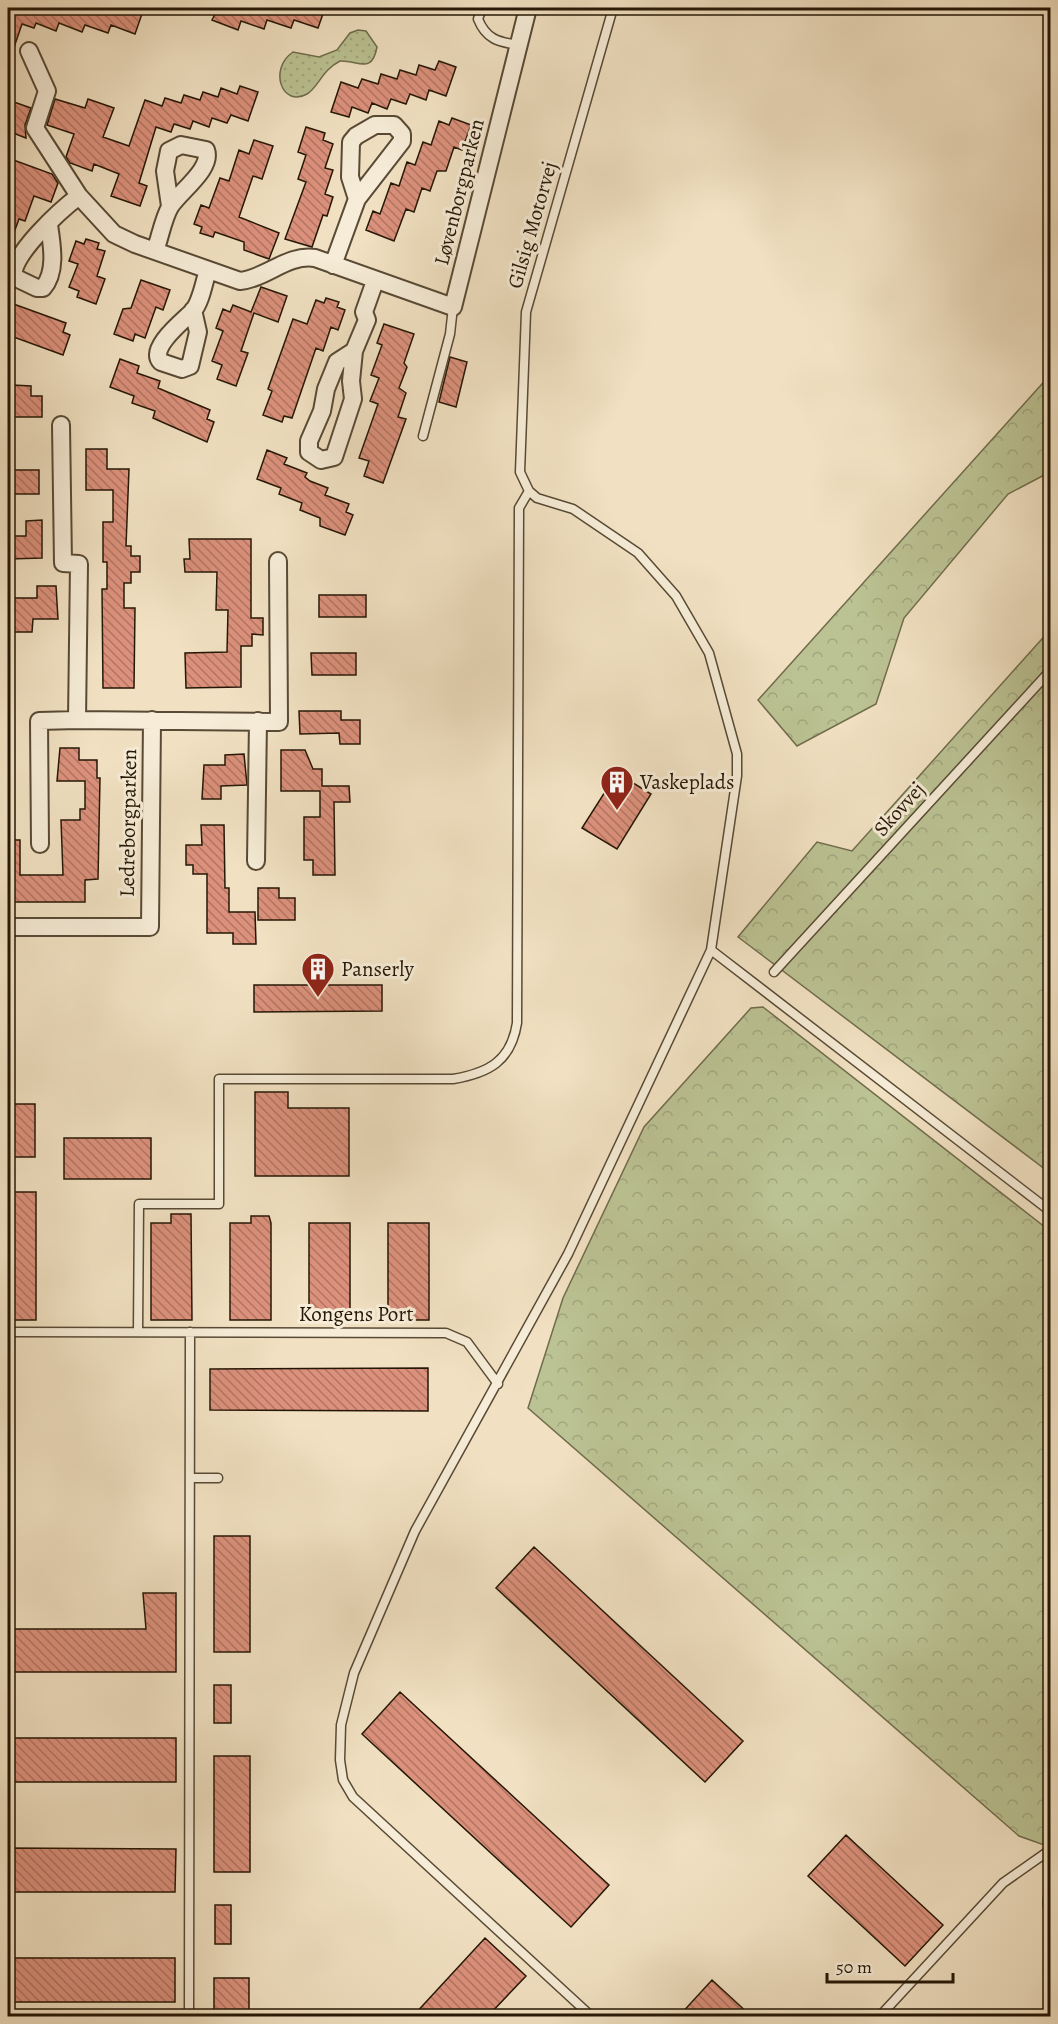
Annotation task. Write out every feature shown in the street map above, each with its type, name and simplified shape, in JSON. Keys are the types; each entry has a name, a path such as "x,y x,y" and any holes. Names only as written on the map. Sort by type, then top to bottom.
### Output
{"street":[{"name":"Løvenborgparken","path":"453,307 528,8"},
{"path":"29,51 47,91 35,128 79,196 114,234 240,281 249,280 303,256 453,307"},
{"path":"49,225 61,210 79,196"},
{"path":"333,265 357,200"},
{"path":"155,251 170,206"},
{"path":"194,310 208,270"},
{"path":"354,351 337,362 326,389 322,411 309,441 309,452 321,460 330,460 336,452 353,399 351,381 354,351 367,320 364,312 375,281"},
{"path":"61,425 63,563 79,564 77,720"},
{"name":"Ledreborgparken","path":"40,844 39,721 279,722 278,561"},
{"name":"Ledreborgparken","path":"8,927 150,927 152,720"},
{"path":"256,861 258,721"}],"lane":[{"path":"482,8 478,19 487,36 495,41 518,45"},
{"name":"Gilsig Motorvej","path":"529,491 520,472 519,459 526,312 613,8"},
{"path":"423,436 450,334 453,307"},
{"path":"138,1332 139,1204 219,1204 219,1079 453,1079 474,1075 494,1066 515,1040 517,1023 519,508 529,491 537,498 573,509 638,553 676,597 709,653 737,754 737,776 711,950 568,1254 415,1531 354,1673 341,1725 340,1760 343,1780 353,1797 591,2016"},
{"name":"Skovvej","path":"774,972 1050,671"},
{"path":"711,950 1050,1211"},
{"name":"Kongens Port","path":"8,1332 446,1333 467,1342 498,1384"},
{"path":"189,2016 190,1332"},
{"path":"190,1478 218,1478"},
{"path":"880,2016 1003,1883 1050,1850"}],"green space":[{"path":"358,30 366,31 377,47 372,61 363,64 340,61 329,69 307,94 298,97 291,96 285,91 281,85 281,68 285,59 293,52 319,57 337,50 350,33"},
{"path":"1050,375 1050,472 1008,494 904,618 876,704 797,746 758,700"},
{"path":"1050,630 1050,1173 738,937 817,842 852,851"},
{"path":"763,1007 1050,1231 1050,1839 1044,1845 1019,1836 528,1408 563,1298 644,1127 751,1008"},
{"path":"1050,1872 1050,1922 1046,1917 1043,1904 1044,1891"}],"building":[{"path":"8,8 144,8 135,34 111,25 108,33 85,25 82,32 59,23 56,31 36,23 34,28 22,24 10,59 8,59"},
{"path":"210,8 325,8 318,28 294,20 291,28 267,20 264,29 241,21 238,30 212,20 216,12"},
{"path":"439,61 456,67 446,96 429,90 426,100 410,94 406,104 391,99 387,109 372,103 368,113 352,107 349,117 331,112 341,82 358,88 362,79 378,84 381,74 397,79 400,70 416,75 419,65 435,70"},
{"path":"240,86 258,92 248,121 231,115 227,123 212,118 209,127 193,121 190,129 174,124 171,132 156,127 139,183 147,186 140,206 111,196 119,174 94,164 92,171 70,163 66,157 74,134 47,125 55,99 85,108 88,99 114,108 103,137 129,146 145,100 162,106 165,98 181,103 184,95 200,100 203,92 218,97 221,88 237,94"},
{"path":"11,101 31,108 25,125 26,138 8,131 8,109"},
{"path":"452,118 471,125 462,150 454,147 446,171 437,171 430,191 422,188 414,212 406,209 394,241 366,230 373,211 380,214 391,183 399,186 407,162 415,165 423,142 431,145 439,121 449,125"},
{"path":"306,127 325,133 323,140 333,144 325,168 333,170 325,194 333,197 327,216 323,215 312,247 285,239 306,182 298,179 306,155 298,152"},
{"path":"254,140 273,146 262,179 253,176 239,217 279,233 269,259 244,250 244,242 215,232 213,237 200,233 202,227 194,224 201,205 209,208 220,178 229,181 239,150 249,154"},
{"path":"8,158 52,174 58,183 51,202 34,196 25,221 19,219 9,246"},
{"path":"86,239 99,243 97,249 105,251 97,276 105,279 96,304 77,297 79,291 69,287 78,264 69,261 76,241 84,244"},
{"path":"141,280 170,290 163,310 156,307 145,338 135,334 133,341 114,334 123,309 131,308"},
{"path":"261,287 287,296 278,322 254,313 241,351 248,353 236,386 217,379 222,365 212,361 223,331 216,328 223,309 230,312 233,305 251,312"},
{"path":"326,298 339,302 337,307 345,310 338,330 331,327 323,351 316,348 292,418 284,416 282,422 263,415 272,391 268,389 293,319 307,324 316,300 324,303"},
{"path":"8,302 66,323 63,332 70,335 63,355 8,335"},
{"path":"384,324 414,334 404,363 407,367 399,388 406,393 398,417 406,419 383,483 364,476 369,461 359,458 378,404 370,401 379,378 371,375 382,345 377,343"},
{"path":"450,357 467,362 456,407 439,402"},
{"path":"120,359 139,366 137,373 160,381 158,388 210,410 207,419 214,422 207,442 153,418 155,411 132,403 134,396 110,387"},
{"path":"12,385 31,386 31,396 42,396 42,417 8,417 8,396 12,396"},
{"path":"86,449 107,449 107,469 129,469 126,546 131,546 131,556 140,556 140,572 131,572 131,583 124,583 124,608 135,608 134,688 103,688 102,589 107,589 107,562 103,562 103,522 113,522 113,490 86,490"},
{"path":"267,450 287,458 284,464 307,473 305,477 310,481 328,488 325,495 349,504 346,512 353,515 345,535 320,526 320,518 300,510 302,503 279,494 281,488 257,479"},
{"path":"8,470 39,470 39,494 8,494"},
{"path":"42,520 42,558 9,559 9,536 26,536 26,521"},
{"path":"189,539 251,539 251,618 263,618 263,635 252,634 252,646 241,646 241,687 186,688 185,653 227,652 228,610 216,610 217,572 185,572 184,559 190,559"},
{"path":"37,586 56,586 58,619 33,619 32,632 12,632 12,598 37,598"},
{"path":"319,595 366,595 366,617 319,617"},
{"path":"311,653 356,653 356,675 312,675"},
{"path":"299,711 341,711 341,720 360,720 360,744 340,744 339,733 300,734"},
{"path":"60,748 79,748 79,760 97,760 97,778 100,778 98,879 85,880 85,902 8,902 8,840 20,840 20,875 63,875 61,820 80,820 80,809 85,809 85,781 57,781"},
{"path":"281,750 305,750 313,769 322,769 322,786 349,786 350,802 334,802 335,875 313,875 313,860 304,860 304,817 320,817 320,791 281,791"},
{"path":"244,754 247,785 221,786 221,799 202,799 204,765 225,765 225,755"},
{"name":"Vaskeplads","path":"617,773 651,794 617,849 582,828"},
{"path":"201,825 224,825 225,888 229,888 229,912 255,912 256,944 233,944 233,933 207,933 207,874 193,874 193,865 186,865 186,845 202,845"},
{"path":"258,888 279,888 279,898 295,898 295,920 258,920"},
{"name":"Panserly","path":"254,985 382,985 382,1011 254,1012"},
{"path":"255,1092 288,1092 288,1108 349,1108 349,1176 255,1176"},
{"path":"8,1104 35,1104 35,1157 8,1157"},
{"path":"64,1138 151,1138 151,1179 64,1179"},
{"path":"8,1192 36,1192 36,1320 8,1320"},
{"path":"171,1214 191,1214 192,1320 151,1320 151,1223 171,1223"},
{"path":"251,1216 269,1216 271,1223 271,1320 230,1320 230,1223 251,1223"},
{"path":"309,1223 350,1223 350,1320 309,1320"},
{"path":"388,1223 429,1223 429,1320 388,1320"},
{"path":"428,1368 428,1411 210,1410 210,1369"},
{"path":"214,1536 250,1536 250,1652 214,1652"},
{"path":"534,1547 743,1741 705,1782 496,1588"},
{"path":"143,1593 176,1593 176,1672 8,1672 8,1629 146,1629"},
{"path":"214,1685 231,1685 231,1723 214,1723"},
{"path":"400,1692 609,1885 571,1927 362,1734"},
{"path":"8,1738 176,1738 176,1782 8,1782"},
{"path":"214,1756 250,1756 250,1872 214,1872"},
{"path":"846,1835 943,1925 905,1966 808,1876"},
{"path":"8,1848 176,1849 175,1892 8,1892"},
{"path":"215,1905 231,1905 231,1944 215,1944"},
{"path":"485,1938 526,1976 488,2016 413,2016"},
{"path":"8,1958 175,1958 175,2002 8,2002"},
{"path":"214,1978 249,1978 249,2016 214,2016"},
{"path":"712,1980 751,2016 679,2016"}],"place":[{"name":"Vaskeplads","path":"617,811"},
{"name":"Panserly","path":"318,998"}]}
